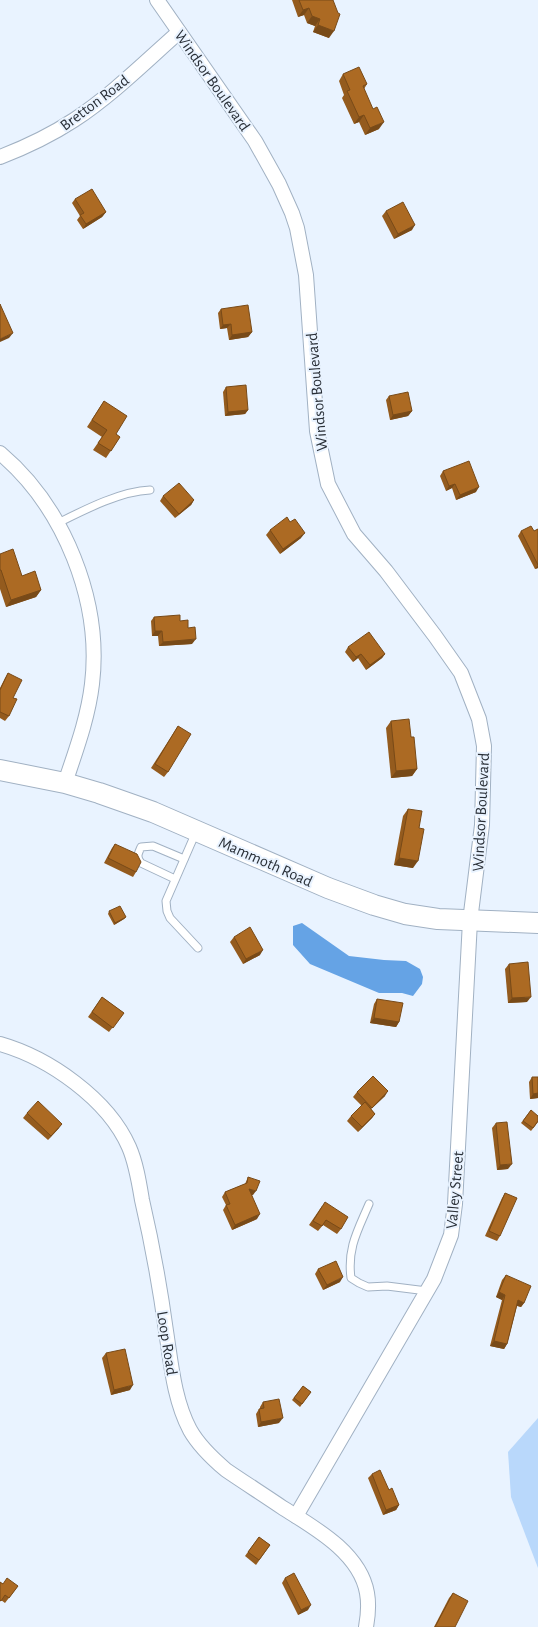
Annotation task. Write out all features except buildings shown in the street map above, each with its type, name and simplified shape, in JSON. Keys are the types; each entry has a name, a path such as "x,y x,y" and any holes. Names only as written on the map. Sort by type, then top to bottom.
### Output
{"main road":[{"name":"Mammoth Road","path":"0,770 65,783 146,809 328,888 374,905 405,914 438,919 538,923"}],"street":[{"name":"Windsor Boulevard","path":"157,0 253,138 279,184 292,213 297,228 306,275 317,431 328,484 354,534 386,571 457,666 471,696 479,719 484,746 483,817 470,921"},
{"name":"Bretton Road","path":"0,157 52,134 74,120 115,88 179,32"},
{"path":"0,453 29,481 45,502 58,523 75,560 88,607 93,657 92,683 83,731 65,783"},
{"name":"Valley Street","path":"296,1516 434,1279 451,1234 456,1204 470,921"},
{"name":"Loop Road","path":"0,1044 22,1052 57,1071 93,1098 111,1117 122,1134 129,1148 135,1167 148,1224 174,1380 183,1414 190,1430 200,1445 226,1470 322,1532 351,1560 360,1575 367,1593 368,1611 366,1627"}],"lane":[{"path":"58,523 87,508 139,490 150,490"},
{"path":"197,830 166,901 167,911 170,918 198,948"},
{"path":"175,879 141,863 137,855 140,847 153,846 184,859"},
{"path":"369,1204 352,1245 350,1265 351,1278 359,1284 368,1287 387,1286 427,1291"}],"shaded area":[{"path":"538,1418 538,1568 511,1497 508,1452"}],"water":[{"path":"302,923 349,956 406,961 420,969 423,977 422,984 413,996 402,993 379,993 310,964 293,945 293,926"}]}
